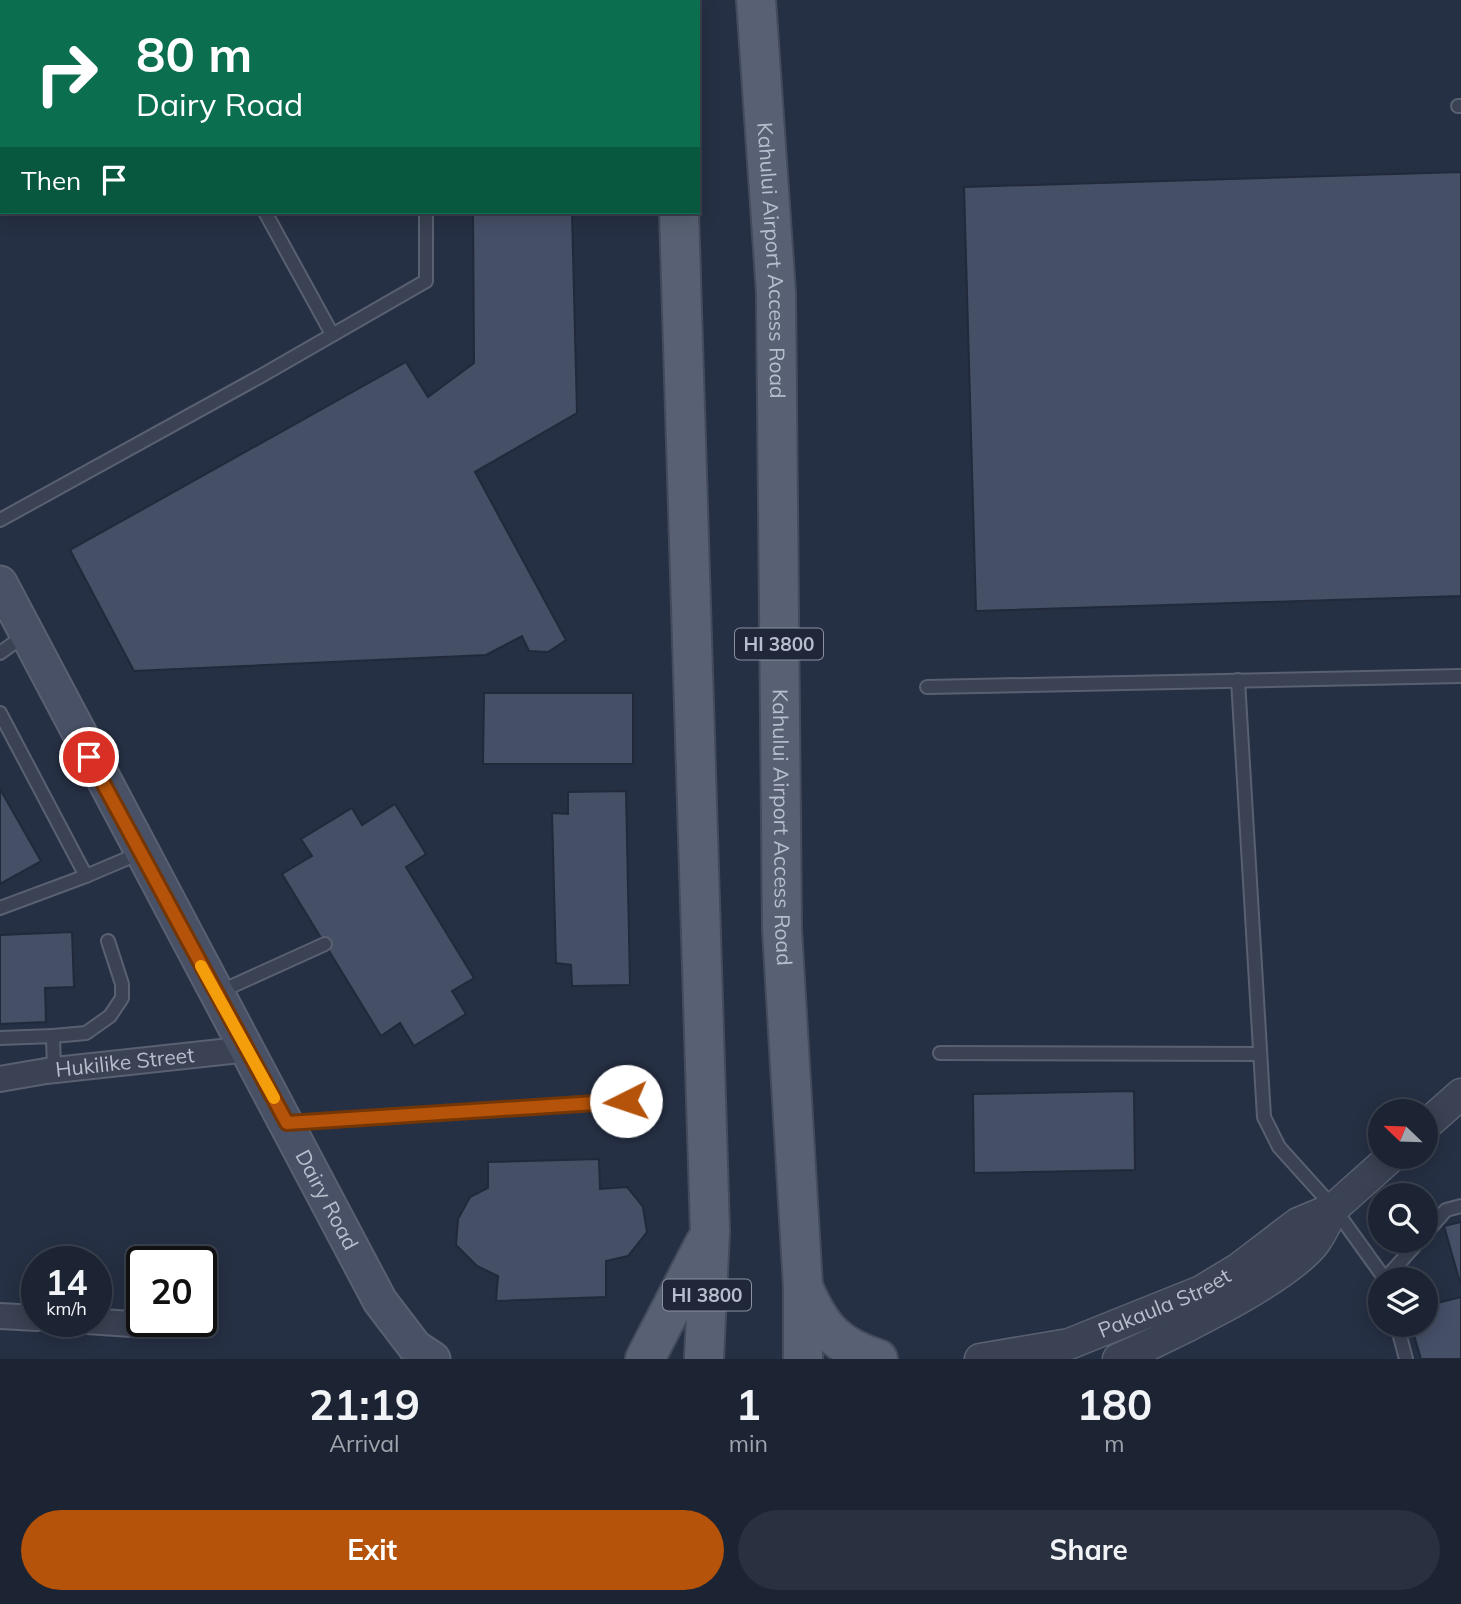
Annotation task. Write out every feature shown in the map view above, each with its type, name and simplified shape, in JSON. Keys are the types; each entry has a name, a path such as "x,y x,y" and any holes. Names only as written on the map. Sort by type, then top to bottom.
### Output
{"main road":[{"name":"Kahului Airport Access Road","path":"755,0 775,293 782,929 803,1287 803,1359"},
{"name":"HI 3800","path":"678,214 710,1231 704,1359"},
{"name":"Dairy Road","path":"0,583 13,644 141,853 216,994 249,1049 380,1301 415,1347 433,1359"},
{"path":"645,1359 710,1231"},
{"path":"803,1287 819,1323 839,1340 878,1359"}],"street":[{"name":"Hukilike Street","path":"0,1079 54,1070 249,1049"},
{"path":"1438,1114 1461,1094"},
{"name":"Pakaula Street","path":"980,1359 1058,1346 1110,1330 1201,1291 1239,1268 1298,1223 1334,1208 1378,1169"},
{"name":"Pakaula Street","path":"1118,1359 1152,1352 1278,1274 1315,1243 1334,1208"},
{"path":"0,1316 21,1317"}],"lane":[{"path":"266,214 332,334"},
{"path":"0,520 426,281 426,214"},
{"path":"927,687 1461,676"},
{"path":"1238,680 1264,1117 1279,1147 1334,1208 1376,1267"},
{"path":"0,713 86,876"},
{"path":"0,908 141,853"},
{"path":"0,1038 86,1033 110,1016 122,998 122,984 107,941"},
{"path":"216,994 325,944"},
{"path":"53,1036 54,1070"},
{"path":"940,1053 1260,1054"},
{"path":"287,1123 626,1101"},
{"path":"1438,1219 1446,1210 1461,1206"},
{"path":"1396,1267 1408,1253"},
{"path":"1400,1337 1406,1359"}],"building":[{"path":"1461,172 1461,596 976,611 964,187"},
{"path":"473,214 572,214 577,413 475,472 566,640 548,652 529,651 522,636 486,655 134,671 70,550 406,362 428,397 474,363"},
{"path":"484,693 633,693 633,764 483,764"},
{"path":"0,789 41,861 0,884"},
{"path":"626,791 630,985 572,986 571,965 556,963 552,813 568,814 568,792"},
{"path":"395,804 426,854 406,867 474,978 452,991 466,1014 414,1046 400,1023 381,1036 282,874 312,856 301,839 352,808 362,825"},
{"path":"72,932 74,987 45,988 46,1022 0,1024 0,935"},
{"path":"1134,1091 1135,1170 974,1173 973,1094"},
{"path":"599,1159 600,1189 627,1187 643,1207 647,1232 628,1256 606,1261 606,1297 496,1301 498,1276 477,1266 456,1245 458,1219 470,1197 488,1188 488,1162"},
{"path":"1461,1222 1461,1286 1444,1226"},
{"path":"1461,1297 1461,1359 1421,1359 1415,1337 1438,1337 1438,1303"}],"slow traffic":[{"path":"201,966 274,1098"}],"route":[{"path":"89,757 287,1123 626,1101"}]}
